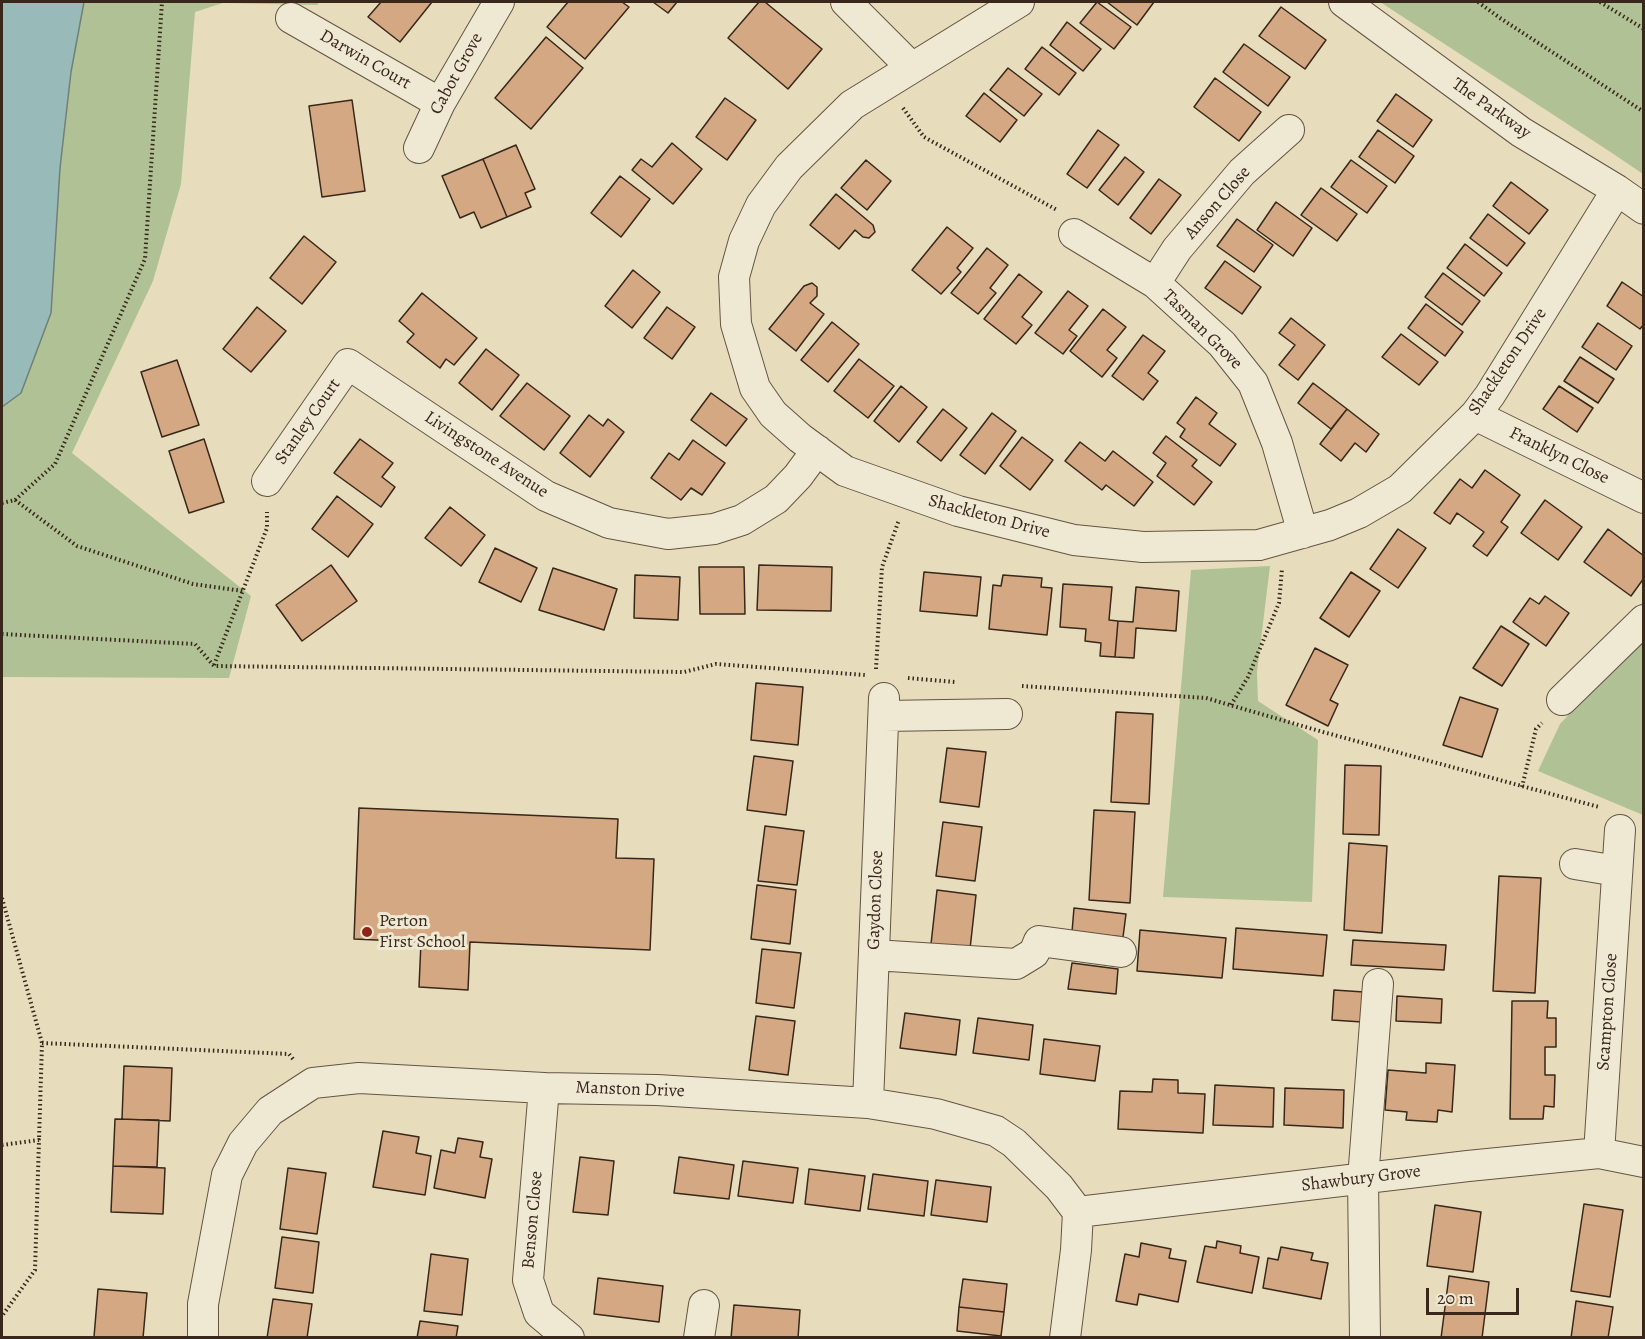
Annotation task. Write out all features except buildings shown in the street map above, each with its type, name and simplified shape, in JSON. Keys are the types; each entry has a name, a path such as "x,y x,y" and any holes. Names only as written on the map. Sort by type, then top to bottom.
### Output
{"street":[{"name":"Cabot Grove","path":"419,148 440,103 499,2"},
{"path":"846,2 911,67"},
{"name":"Shackleton Drive","path":"1019,2 852,105 789,167 761,205 744,241 734,277 736,324 755,388 773,414 845,471 958,511 1074,540 1143,547 1259,546 1330,525 1359,513 1400,489 1475,415 1490,395 1617,190"},
{"name":"The Parkway","path":"1344,2 1521,132 1644,209"},
{"name":"Darwin Court","path":"291,18 440,103"},
{"name":"Anson Close","path":"1155,283 1177,249 1242,172 1289,130"},
{"name":"Tasman Grove","path":"1074,234 1155,283 1222,344 1253,383 1277,443 1294,536"},
{"name":"Livingstone Avenue","path":"348,364 546,496 609,523 668,534 714,529 742,520 776,499 798,476 817,450"},
{"name":"Stanley Court","path":"267,481 348,364"},
{"name":"Franklyn Close","path":"1475,415 1644,498"},
{"path":"1562,700 1644,620"},
{"path":"889,697 1007,714"},
{"name":"Gaydon Close","path":"868,1103 889,697"},
{"name":"Scampton Close","path":"1599,1153 1620,830"},
{"path":"1575,864 1617,871"},
{"path":"874,955 1016,964 1034,953 1039,941 1121,952"},
{"path":"1365,1338 1364,1179 1377,984"},
{"name":"Manston Drive","path":"203,1338 203,1304 227,1175 243,1143 270,1111 313,1083 359,1078 544,1088 657,1090 868,1103 936,1114 996,1131 1014,1143 1059,1187 1078,1212"},
{"name":"Benson Close","path":"544,1088 528,1280 539,1313 569,1338"},
{"name":"Shawbury Grove","path":"1078,1212 1468,1166 1599,1153 1644,1162"},
{"path":"1065,1338 1076,1250 1078,1212"},
{"path":"699,1338 704,1305"}],"path":[{"path":"2,503 15,500 55,464 145,259 162,2"},
{"path":"1478,2 1644,112"},
{"path":"1600,2 1644,29"},
{"path":"885,83 924,137 1062,213 1074,234"},
{"path":"214,666 267,528 267,481"},
{"path":"2,634 195,644 214,666 684,672 716,664 876,676 882,567 908,493"},
{"path":"15,500 77,546 193,585 243,591"},
{"path":"1230,705 1248,677 1279,603 1294,536"},
{"path":"889,697 959,682"},
{"path":"1019,686 1206,698 1600,807"},
{"path":"1522,787 1536,729 1562,700"},
{"path":"2,898 42,1043 34,1270 2,1316"},
{"path":"42,1043 289,1054 313,1083"},
{"path":"2,1145 39,1140"}],"green space":[{"path":"84,2 320,2 317,5 223,3 195,12 181,184 153,281 72,453 251,596 229,678 2,677 2,407 21,392 51,313 60,168 71,72"},
{"path":"1380,2 1643,2 1643,174 1612,153"},
{"path":"1270,566 1257,672 1258,701 1318,740 1312,902 1163,897 1191,570"},
{"path":"1643,635 1643,815 1538,771 1560,724"}],"water":[{"path":"2,2 84,2 71,72 60,168 51,313 21,393 2,407"}],"place":[{"name":"Perton First School","path":"367,932"}]}
